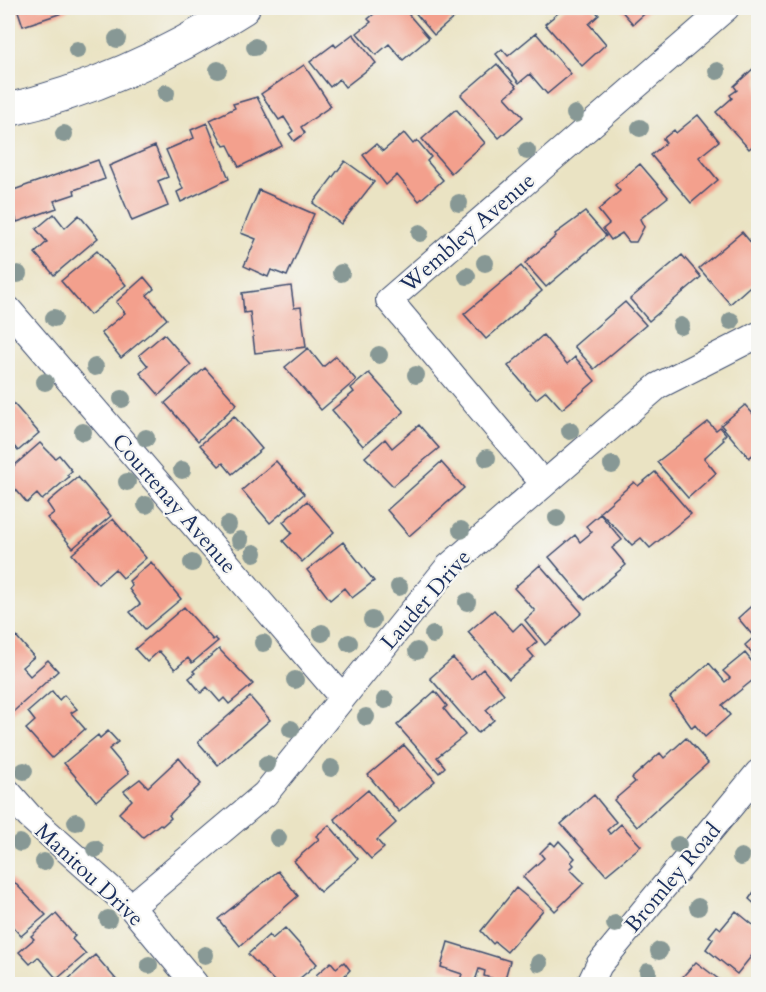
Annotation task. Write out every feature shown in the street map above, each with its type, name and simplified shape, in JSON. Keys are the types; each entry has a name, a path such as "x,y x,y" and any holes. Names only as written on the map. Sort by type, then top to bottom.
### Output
{"street":[{"path":"8,110 118,75 200,35 243,8"},
{"name":"Wembley Avenue","path":"543,483 389,300 726,8"},
{"name":"Courtenay Avenue","path":"8,309 342,697"},
{"name":"Lauder Drive","path":"131,907 265,794 448,567 658,386 759,335"},
{"name":"Bromley Road","path":"590,984 599,965 759,773"},
{"name":"Manitou Drive","path":"8,792 29,816 131,907 195,984"}],"building":[{"path":"17,8 67,8 68,11 23,26"},
{"path":"381,8 403,8 429,38 403,60 389,44 376,55 357,33 371,22 368,19"},
{"path":"415,8 465,8 434,35 413,10"},
{"path":"564,8 593,8 599,15 589,24 606,44 582,66 545,24"},
{"path":"619,8 651,8 633,24"},
{"path":"536,33 571,74 547,94 530,74 519,83 496,54 502,49 508,56"},
{"path":"353,34 376,63 345,87 339,79 330,87 310,62 334,44 336,47"},
{"path":"497,64 517,87 505,97 523,117 499,138 461,95"},
{"path":"304,65 331,106 301,127 305,133 294,141 289,134 293,131 284,117 279,120 261,94"},
{"path":"754,68 758,74 758,120 754,124 758,129 758,141 749,149 716,112 732,98 730,95 737,90 734,86"},
{"path":"257,97 282,146 239,167 228,145 224,146 210,120 235,108 233,104"},
{"path":"456,109 485,143 451,173 422,139"},
{"path":"698,115 719,141 699,157 718,180 691,203 651,155 666,143 663,139 674,130 676,133"},
{"path":"207,123 229,179 181,202 177,192 183,189 166,150 194,138 191,130"},
{"path":"404,133 413,144 417,140 431,157 427,161 443,180 419,201 397,175 386,185 363,155 376,144 383,151"},
{"path":"155,146 168,177 158,181 168,206 132,221 109,166"},
{"path":"98,160 105,179 74,190 75,194 54,201 57,208 17,222 8,192"},
{"path":"345,161 374,182 341,224 313,203"},
{"path":"640,164 668,197 640,219 644,227 636,242 629,242 622,233 611,240 603,229 609,224 598,210 620,191 615,185"},
{"path":"259,190 314,214 287,276 271,270 268,277 244,266 256,239 241,233"},
{"path":"585,212 606,236 546,287 525,263 556,236 555,234"},
{"path":"54,214 65,228 79,215 98,238 54,275 35,253 47,242 36,229"},
{"path":"742,232 758,251 758,279 730,304 699,268"},
{"path":"97,251 126,285 90,315 61,281"},
{"path":"682,255 701,277 649,321 630,299"},
{"path":"521,266 542,291 486,339 464,314"},
{"path":"144,277 154,289 147,295 167,319 121,358 101,333 125,313 116,302"},
{"path":"291,286 294,308 301,307 306,347 255,353 250,312 244,313 242,293"},
{"path":"625,302 646,325 594,369 574,346"},
{"path":"164,334 191,365 159,395 140,373 148,366 139,355"},
{"path":"543,335 567,364 575,357 595,381 562,409 546,391 536,399 508,366"},
{"path":"308,348 323,367 336,356 356,380 321,410 285,367"},
{"path":"205,368 237,404 198,441 165,403"},
{"path":"369,373 404,412 363,446 332,410 354,392 351,388"},
{"path":"8,397 39,433 18,451 8,439"},
{"path":"745,405 754,415 758,411 758,450 749,458 721,425"},
{"path":"234,416 262,449 232,474 223,463 219,466 200,445"},
{"path":"708,422 716,430 720,427 726,434 722,438 724,440 704,458 716,473 688,498 657,462"},
{"path":"419,425 439,448 393,486 365,457 385,439 392,448"},
{"path":"40,443 55,458 59,455 72,471 67,475 69,477 42,500 37,494 27,503 8,480 8,471"},
{"path":"276,461 304,494 270,523 242,490"},
{"path":"441,462 464,488 409,536 387,510"},
{"path":"655,472 691,514 650,548 641,538 632,545 600,512 634,482 638,486"},
{"path":"78,477 111,516 73,548 47,518 54,513 47,503"},
{"path":"307,501 334,532 302,562 283,541 292,533 283,522"},
{"path":"600,514 622,540 612,548 626,565 585,600 549,557 575,535 580,542 592,532 586,526"},
{"path":"113,519 146,558 123,578 115,569 98,584 72,554"},
{"path":"343,542 374,581 352,598 344,588 330,600 307,570"},
{"path":"151,562 181,599 145,629 130,612 140,604 129,589 132,586 129,581"},
{"path":"540,565 582,613 545,645 525,620 535,611 514,588"},
{"path":"758,600 758,661 745,645 754,637 738,618"},
{"path":"184,607 213,640 215,638 218,641 192,663 188,658 175,669 159,651 147,662 135,649"},
{"path":"494,610 513,631 521,623 537,642 528,650 534,657 509,679 468,632"},
{"path":"16,636 34,657 22,667 30,676 48,660 58,671 13,712 8,705 8,643"},
{"path":"219,649 253,684 229,704 224,698 220,702 207,687 201,693 189,678 195,673 193,671"},
{"path":"745,653 758,669 758,676 722,705 730,715 705,737 695,725 692,728 670,697 709,663 725,682 730,678 723,671"},
{"path":"453,658 471,679 483,669 504,694 486,710 494,720 478,733 430,678"},
{"path":"52,691 59,700 64,695 77,709 71,713 85,729 52,758 26,729 35,721 28,712"},
{"path":"435,691 447,706 444,709 465,735 437,757 445,767 439,773 397,725"},
{"path":"250,697 270,720 218,765 198,742"},
{"path":"108,731 118,742 109,749 129,773 96,801 64,763 98,735 100,738"},
{"path":"686,738 708,763 637,827 614,800 635,782 632,778 660,753 664,758"},
{"path":"404,745 435,781 399,812 368,775"},
{"path":"179,758 201,784 169,815 171,818 143,837 119,813 132,800 124,791 140,779 148,787"},
{"path":"368,790 396,823 377,840 384,848 371,859 334,819"},
{"path":"594,795 616,822 607,830 610,834 621,824 641,846 606,875 561,824"},
{"path":"329,825 358,859 320,892 294,861 319,839 316,836"},
{"path":"559,841 575,858 571,862 574,865 570,869 584,883 555,911 523,877 544,858 540,853 551,842 555,846"},
{"path":"278,871 298,896 240,946 218,919"},
{"path":"11,879 46,915 21,936 12,926 8,930 8,882"},
{"path":"758,886 758,907 749,899"},
{"path":"516,888 543,910 507,952 495,942 493,944 481,931"},
{"path":"736,911 758,929 758,948 737,974 706,949 713,939 709,936 717,926 721,929"},
{"path":"56,914 75,936 72,939 86,954 57,979 38,957 30,964 19,952 34,939 31,936"},
{"path":"285,928 317,964 293,984 277,984 248,954 269,935 272,939"},
{"path":"448,942 510,961 504,982 484,976 485,971 479,969 474,984 460,980 462,974 441,967"},
{"path":"95,955 120,984 63,984"},
{"path":"331,962 336,968 344,962 350,970 337,984 305,984 312,979 315,982 319,979 316,975"},
{"path":"696,962 725,984 676,984"}]}
